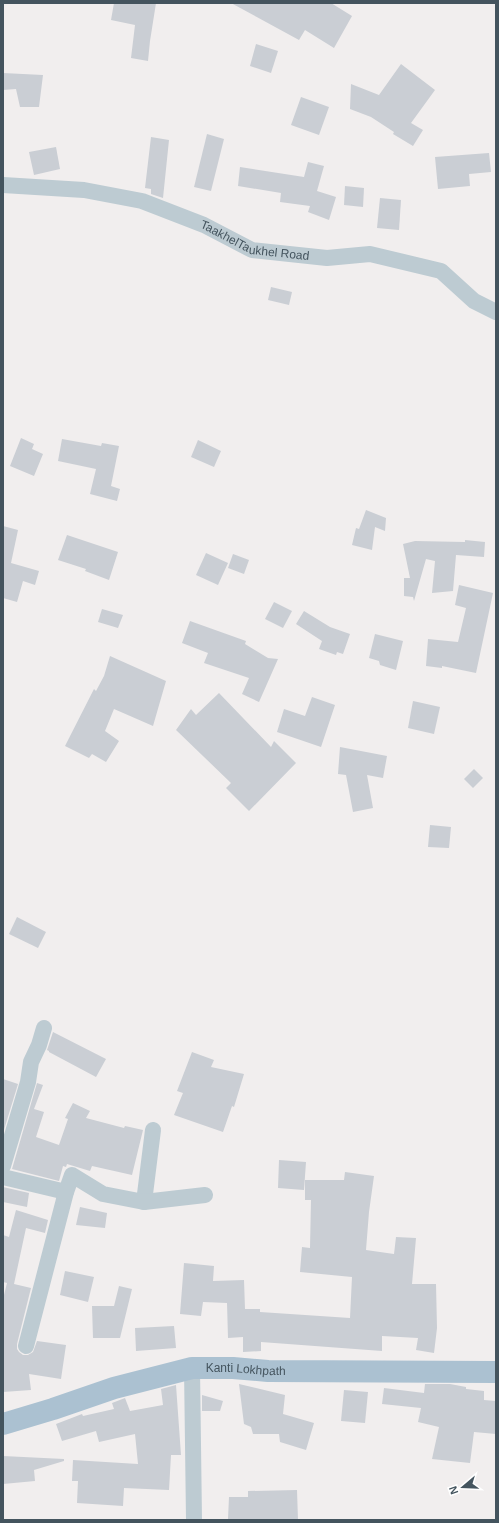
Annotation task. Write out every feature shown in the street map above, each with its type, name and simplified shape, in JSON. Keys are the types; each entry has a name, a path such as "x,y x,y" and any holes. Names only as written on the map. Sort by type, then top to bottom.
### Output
{"main road":[{"name":"Kanti Lokhpath","path":"3,1424 114,1388 192,1368 233,1368 268,1371 496,1372"}],"street":[{"name":"TaakhelTaukhel Road","path":"3,185 84,190 142,201 204,225 252,250 327,258 370,254 441,271 474,301 496,312"},
{"path":"3,1166 28,1082 31,1062 39,1045 44,1028"},
{"path":"144,1202 153,1130"},
{"path":"26,1346 66,1192 72,1175 103,1194 144,1202 205,1195"},
{"path":"3,1177 66,1192"},
{"path":"192,1368 194,1520"}],"building":[{"path":"114,3 156,3 148,61 131,58 135,25 111,20"},
{"path":"231,3 331,3 352,16 334,48 305,30 299,40"},
{"path":"256,44 278,51 271,73 250,66"},
{"path":"401,64 435,90 411,123 423,130 413,146 393,134 394,132 371,117 350,109 351,84 379,95"},
{"path":"3,73 43,75 39,107 20,107 16,89 3,90"},
{"path":"301,97 329,107 319,135 291,125"},
{"path":"207,134 224,139 211,191 194,187"},
{"path":"151,137 169,140 163,198 151,194 151,189 145,188"},
{"path":"56,147 60,169 34,175 29,152"},
{"path":"489,153 491,172 469,174 470,186 438,189 435,157"},
{"path":"308,162 324,166 317,191 336,197 329,220 308,212 310,206 280,202 281,193 238,186 240,167 304,177"},
{"path":"345,186 364,188 363,207 344,205"},
{"path":"380,198 401,200 399,230 377,228"},
{"path":"271,287 292,292 289,305 268,300"},
{"path":"21,438 34,444 32,449 43,454 34,476 10,466"},
{"path":"62,439 101,446 102,443 119,446 111,486 120,489 117,501 90,494 96,469 58,461"},
{"path":"198,440 221,451 214,467 191,457"},
{"path":"366,510 386,518 385,531 375,527 372,550 352,545 356,528 359,529"},
{"path":"3,526 18,530 11,563 39,571 35,585 23,581 17,602 3,598"},
{"path":"67,535 118,552 109,580 85,571 86,569 58,560"},
{"path":"465,540 485,542 484,557 456,555 453,591 432,593 435,561 426,559 414,601 413,597 404,596 404,578 410,578 403,544 415,541 465,542"},
{"path":"206,553 228,563 218,585 196,575"},
{"path":"233,554 249,560 244,574 228,568"},
{"path":"459,585 493,593 476,673 442,666 442,668 426,666 428,639 458,642 466,608 455,605"},
{"path":"274,602 292,611 283,628 265,619"},
{"path":"102,609 123,615 118,628 98,622"},
{"path":"304,611 330,627 350,634 343,654 337,652 336,655 319,649 322,641 296,624"},
{"path":"190,621 246,641 245,644 268,658 278,659 259,702 242,694 249,678 204,663 208,653 182,643"},
{"path":"375,634 403,641 396,670 380,665 379,661 369,658"},
{"path":"110,656 166,681 153,726 114,709 105,731 119,741 106,762 92,754 89,758 65,746 94,689 96,691 104,676"},
{"path":"219,693 271,747 274,741 296,763 249,811 226,788 231,783 176,730 191,709 196,715"},
{"path":"312,697 335,705 321,747 277,732 284,709 305,716"},
{"path":"413,701 440,707 434,734 408,728"},
{"path":"340,747 387,756 383,778 367,775 373,808 353,812 346,775 338,774"},
{"path":"474,769 483,778 473,788 464,779"},
{"path":"430,825 451,827 449,848 428,847"},
{"path":"17,917 46,932 38,948 9,934"},
{"path":"53,1032 106,1059 96,1077 47,1050"},
{"path":"192,1052 214,1060 211,1067 244,1074 234,1107 232,1106 223,1132 174,1115 183,1093 177,1091"},
{"path":"3,1079 18,1084 3,1133"},
{"path":"37,1083 43,1085 34,1109 44,1112 36,1137 59,1145 68,1119 65,1118 73,1103 90,1111 86,1118 124,1128 125,1126 143,1130 132,1175 92,1166 90,1171 67,1164 66,1167 63,1166 59,1181 12,1169"},
{"path":"279,1160 306,1162 304,1190 278,1188"},
{"path":"345,1172 374,1176 366,1250 394,1254 396,1237 416,1238 412,1284 436,1284 437,1328 434,1353 416,1350 418,1338 382,1336 382,1351 261,1342 261,1351 243,1352 243,1337 228,1338 227,1303 203,1302 201,1316 180,1314 184,1263 214,1266 213,1281 244,1280 245,1309 260,1309 260,1312 350,1318 352,1277 300,1272 302,1247 310,1248 311,1200 305,1200 305,1180 344,1180"},
{"path":"3,1187 29,1193 27,1207 3,1202"},
{"path":"80,1207 107,1213 105,1228 76,1225"},
{"path":"16,1210 48,1220 45,1233 26,1228 14,1284 31,1288 17,1349 23,1355 28,1355 33,1352 37,1341 66,1345 61,1379 29,1374 31,1390 3,1392 3,1299 7,1283 3,1282 3,1235 9,1237"},
{"path":"65,1271 94,1277 88,1302 60,1295"},
{"path":"119,1286 132,1289 120,1338 93,1338 92,1306 114,1306"},
{"path":"174,1326 176,1348 136,1351 135,1328"},
{"path":"239,1384 285,1395 283,1414 314,1423 306,1450 280,1442 279,1434 253,1434 251,1427 244,1424"},
{"path":"425,1384 450,1384 466,1387 466,1389 484,1391 484,1400 496,1401 496,1434 474,1432 470,1463 432,1459 439,1427 418,1422 421,1408 382,1404 384,1388 424,1393"},
{"path":"176,1385 181,1455 171,1455 169,1490 124,1488 123,1506 77,1503 78,1481 72,1481 73,1460 138,1464 135,1434 99,1442 96,1431 62,1441 56,1424 82,1414 83,1416 114,1409 112,1403 125,1398 130,1411 163,1405 161,1389"},
{"path":"344,1390 368,1392 365,1423 341,1421"},
{"path":"202,1395 223,1401 220,1411 202,1411"},
{"path":"3,1456 64,1459 64,1461 34,1470 35,1481 3,1484"},
{"path":"297,1490 298,1520 228,1519 229,1497 248,1497 248,1491"}]}
